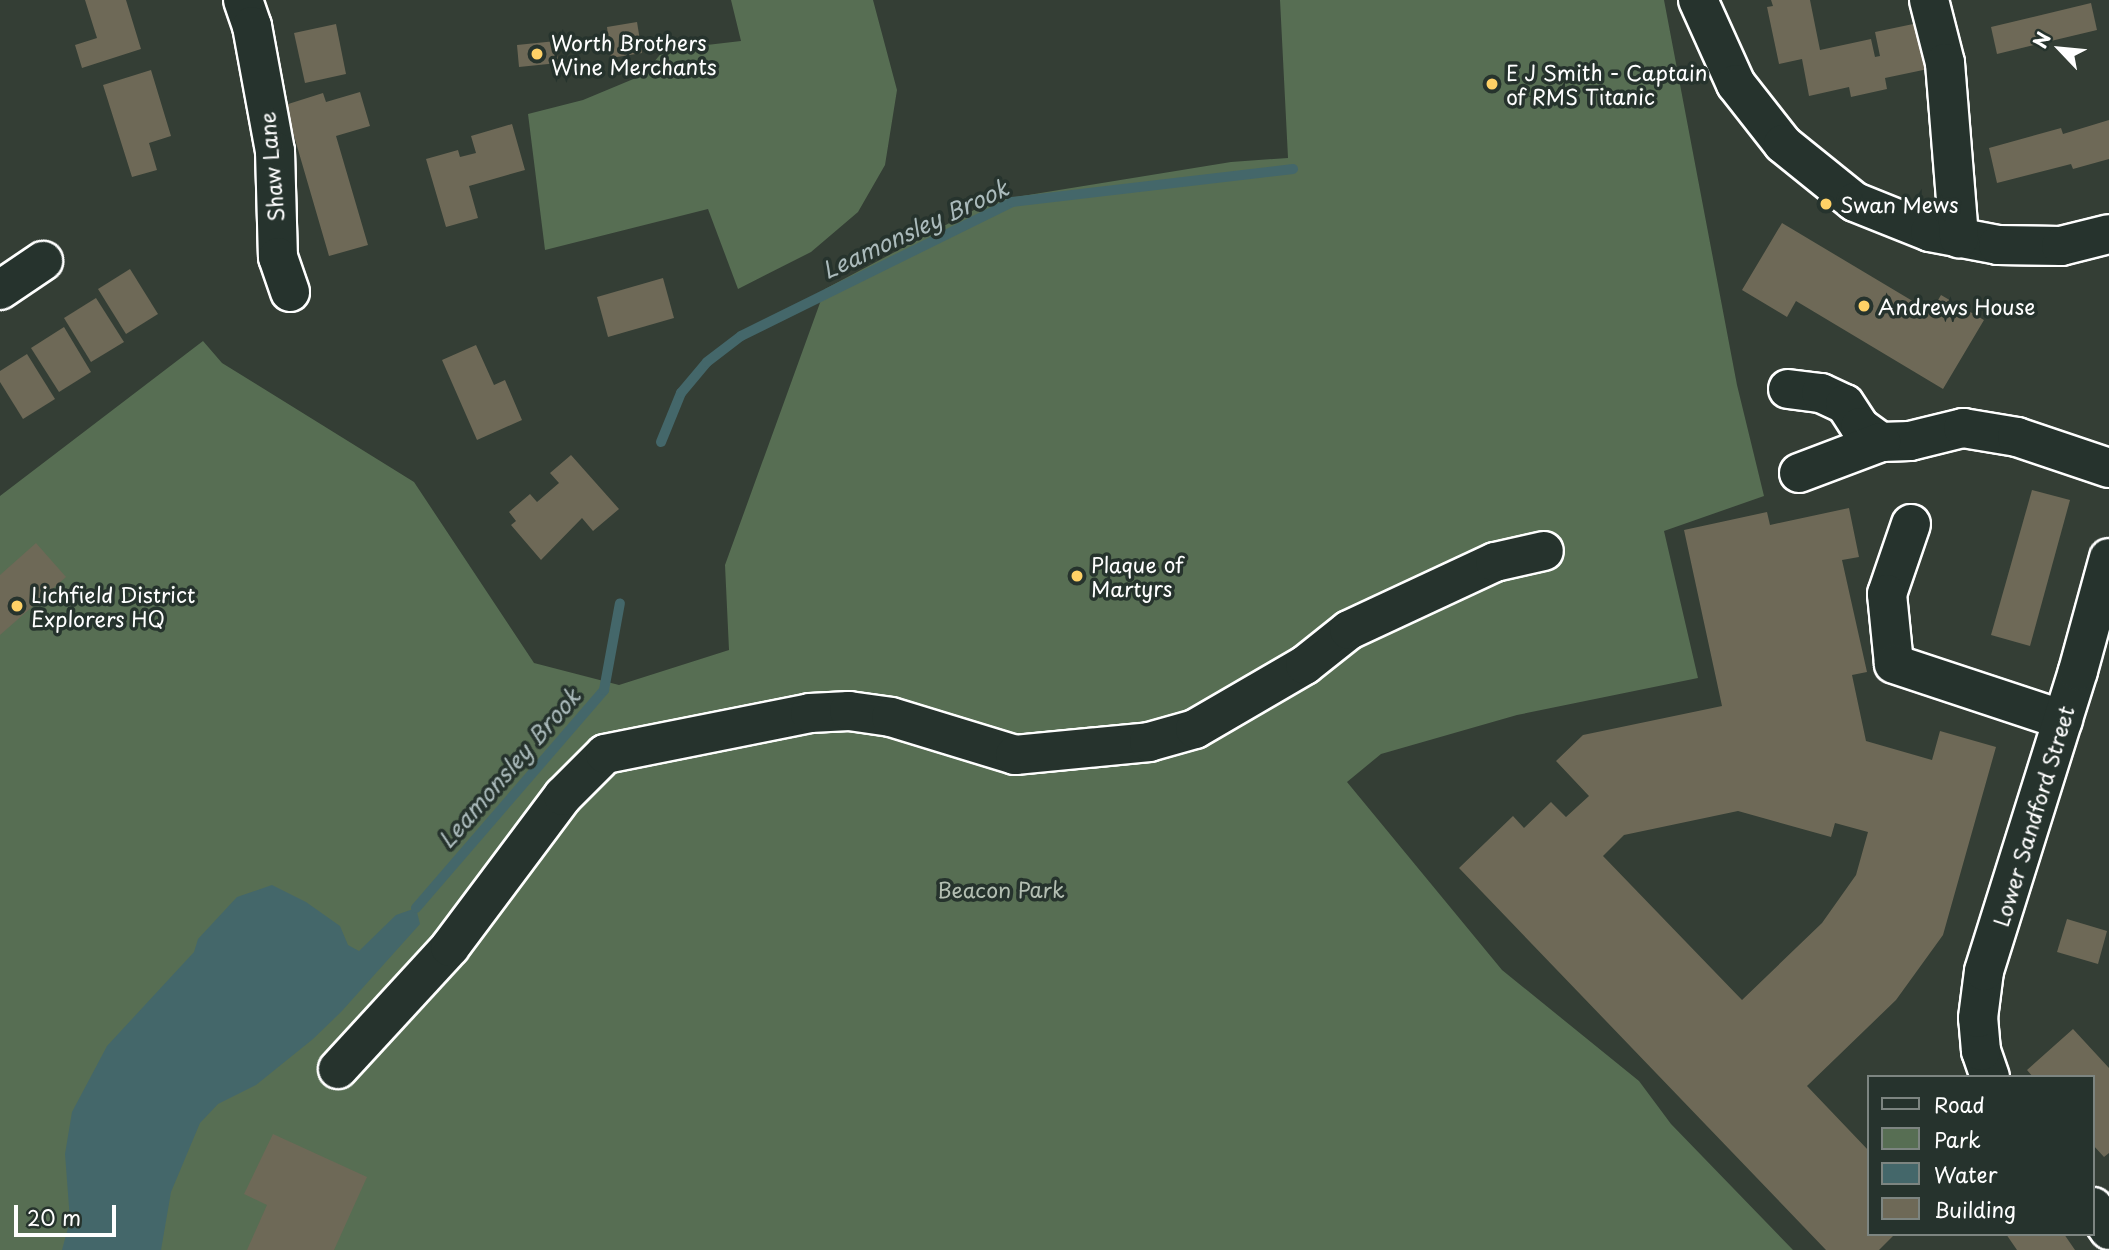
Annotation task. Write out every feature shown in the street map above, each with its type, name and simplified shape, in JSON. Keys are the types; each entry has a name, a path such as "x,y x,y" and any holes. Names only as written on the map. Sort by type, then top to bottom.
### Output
{"street":[{"name":"Shaw Lane","path":"243,0 252,26 275,150 278,257 290,292"},
{"path":"1698,0 1736,84 1783,144 1856,202 1930,232 1998,245 2061,246 2109,234"},
{"path":"1929,0 1945,63 1959,237"},
{"path":"0,290 43,261"},
{"path":"1788,389 1821,393 1845,404 1860,427 1881,442"},
{"path":"1799,473 1881,442 1910,440 1962,428 2017,436 2109,468"},
{"path":"1911,524 1887,594 1894,664 2063,720"},
{"path":"338,1069 450,947 563,796 605,754 810,713 849,711 891,717 1015,755 1149,742 1195,729 1305,665 1349,630 1494,562 1544,551"},
{"name":"Lower Sandford Street","path":"1989,1075 1981,1051 1978,1018 1984,971 2063,720 2109,558"},
{"path":"2095,1210 2109,1230"}],"green space":[{"path":"731,0 873,0 897,90 885,165 858,212 811,252 738,289 708,209 545,250 528,114 583,100 643,75 664,50 741,41"},
{"name":"Beacon Park","path":"1280,0 1664,0 1737,385 1764,496 1664,531 1698,678 1517,715 1381,754 1347,782 1502,970 1639,1081 1671,1124 1793,1250 0,1250 0,496 203,341 222,363 414,482 534,663 619,685 729,650 725,565 825,289 991,201 1231,162 1288,158"}],"water":[{"path":"272,885 306,902 340,926 348,945 359,951 396,915 416,908 420,924 341,1012 313,1039 256,1085 218,1104 200,1123 171,1192 161,1250 62,1250 70,1220 65,1154 72,1112 107,1046 194,952 198,939 237,897"}],"building":[{"path":"85,0 126,0 141,49 82,68 75,45 97,38"},
{"path":"1771,0 1810,0 1820,50 1871,39 1875,57 1880,56 1875,32 1918,23 1928,69 1885,78 1887,89 1851,97 1849,87 1809,96 1802,59 1779,64 1767,7 1773,6"},
{"path":"2091,3 2097,30 1997,54 1991,27"},
{"path":"637,22 642,53 611,58 607,27"},
{"path":"336,24 346,74 305,83 294,33"},
{"name":"Worth Brothers Wine Merchants","path":"556,41 558,63 519,67 517,45"},
{"path":"151,70 171,136 149,143 157,170 132,177 103,85"},
{"path":"360,92 370,126 336,136 368,245 329,256 285,105 323,93 326,102"},
{"path":"2109,120 2109,159 2073,169 2071,164 1997,183 1989,148 2061,128 2063,134"},
{"path":"512,124 525,170 469,186 478,218 446,227 426,159 458,150 460,157 476,153 471,136"},
{"name":"Andrews House","path":"1782,223 1931,312 1941,295 1984,320 1943,389 1796,301 1787,317 1742,290"},
{"path":"130,269 158,314 126,334 98,289"},
{"path":"663,278 674,318 608,337 597,297"},
{"path":"96,298 124,342 91,362 64,318"},
{"path":"64,327 91,372 59,392 31,348"},
{"path":"476,345 494,385 505,380 522,420 477,440 442,360"},
{"path":"27,354 55,399 23,419 0,382 0,371"},
{"path":"571,455 619,509 593,531 582,518 541,560 511,525 516,521 509,512 530,494 537,502 559,483 550,473"},
{"path":"2032,490 2070,500 2030,646 1991,635"},
{"path":"1849,508 1859,557 1842,560 1867,672 1852,675 1866,741 1932,760 1940,731 1996,747 1943,935 1896,1000 1807,1086 1868,1150 1868,1236 1893,1236 1879,1250 1826,1250 1459,868 1513,816 1524,828 1551,802 1566,817 1589,796 1556,761 1583,735 1722,706 1684,530 1767,512 1770,525","holes":["1738,811 1831,837 1835,823 1868,832 1856,875 1822,923 1742,1000 1603,856 1624,835"]},
{"name":"Lichfield District Explorers HQ","path":"36,543 66,577 0,635 0,575"},
{"path":"2067,919 2107,931 2098,964 2057,952"},
{"path":"2073,1029 2109,1068 2109,1153 2104,1157 2095,1147 2095,1075 2031,1075 2027,1070"},
{"path":"273,1134 367,1177 334,1250 247,1250 267,1205 244,1194"},
{"path":"2007,1236 2065,1236 2075,1250 2017,1250"}],"waterway":[{"name":"Leamonsley Brook","path":"661,442 681,393 707,362 741,336 1012,202 1293,169"},
{"name":"Leamonsley Brook","path":"416,908 604,690 620,603"}],"place":[{"name":"Worth Brothers Wine Merchants","path":"537,54"},
{"name":"E J Smith - Captain of RMS Titanic","path":"1492,84"},
{"name":"Swan Mews","path":"1826,204"},
{"name":"Andrews House","path":"1864,306"},
{"name":"Plaque of Martyrs","path":"1077,576"},
{"name":"Lichfield District Explorers HQ","path":"17,606"}]}
